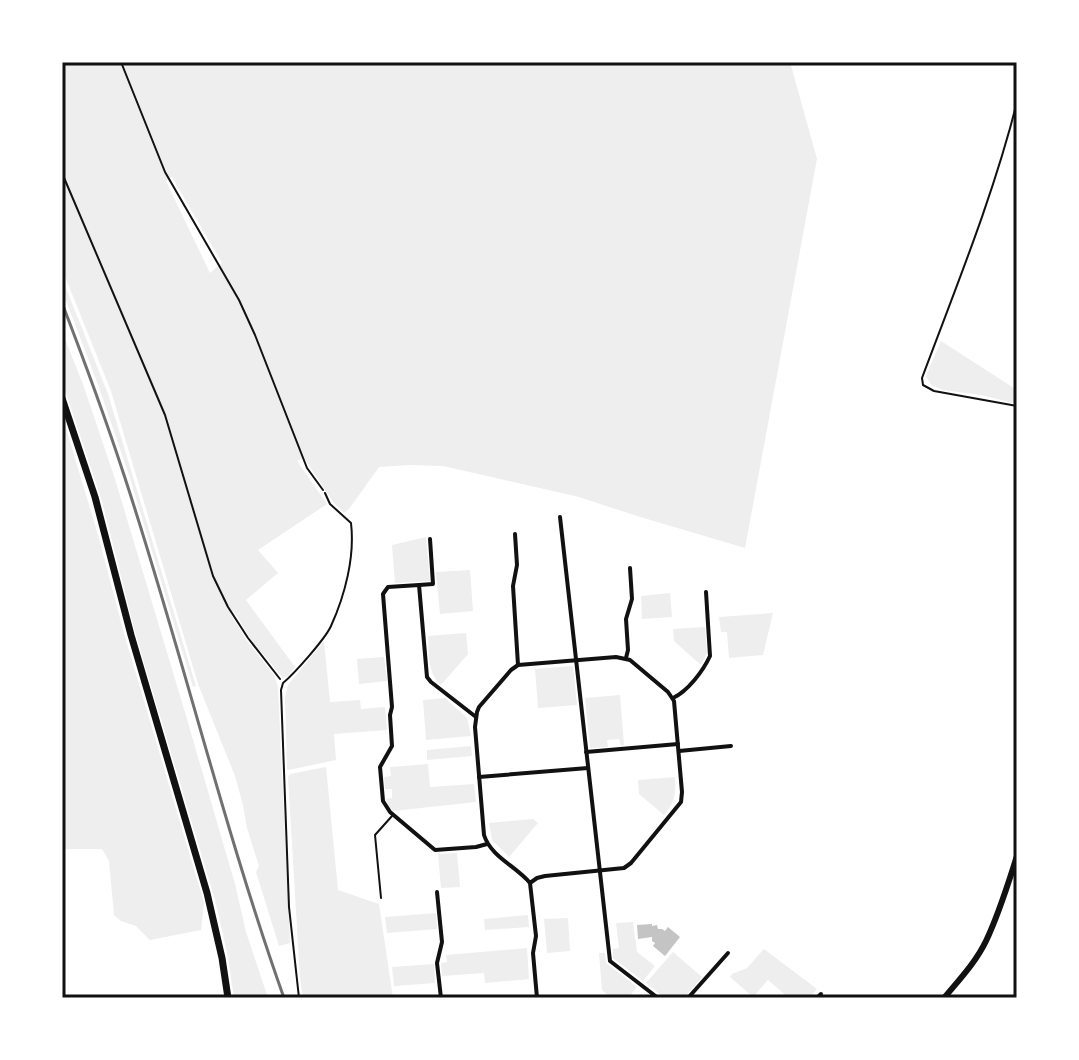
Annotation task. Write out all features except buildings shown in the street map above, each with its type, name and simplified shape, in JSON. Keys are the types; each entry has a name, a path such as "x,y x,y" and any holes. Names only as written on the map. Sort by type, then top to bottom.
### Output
{"main road":[{"path":"62,398 95,497 128,624 207,893 228,998"},
{"path":"944,998 967,971 985,942 1017,856"}],"street":[{"path":"560,517 610,961 658,998"},
{"path":"515,534 517,565 513,586 518,665"},
{"path":"430,539 433,584 388,587 383,594 392,707 392,746 380,767 383,801 387,810 435,850 487,844"},
{"path":"626,658 626,619 632,599 630,568"},
{"path":"419,585 427,677 476,717"},
{"path":"673,698 682,693 710,656 706,592"},
{"path":"530,883 545,876 619,869 631,863 679,806 682,797 673,698 626,658 518,665 479,707 476,717 484,835 487,844 530,883 536,936 533,953 537,998"},
{"path":"586,752 731,746"},
{"path":"479,777 588,768"},
{"path":"437,892 442,942 437,963 441,998"},
{"path":"688,998 728,953"}],"lane":[{"path":"1017,102 985,211 922,378 923,385 934,391 1017,406"},
{"path":"299,998 289,907 281,690 283,683 330,629 354,546 351,523 330,504 325,493"},
{"path":"381,898 375,835 393,815"}],"path":[{"path":"121,62 165,172 239,300 307,468 325,493"},
{"path":"62,173 165,415 213,576 248,638 283,683"}],"shaded area":[{"path":"62,62 790,62 817,159 745,548 579,497 443,466 379,467 344,513 304,458 297,461 327,504 258,550 278,573 246,600 295,667 288,676 283,678 251,640 234,611 230,613 274,675 278,687 290,943 279,946 256,872 259,866 235,776 198,684 111,391 62,269","holes":["172,177 222,263 210,273 166,181"]},
{"path":"62,278 108,394 196,686 193,687 129,475 62,290"},
{"path":"62,331 115,479 235,884 246,932 268,998 234,998 215,900 135,632 102,501 62,381"},
{"path":"941,341 1017,390 1017,404 931,385 926,376"},
{"path":"62,415 204,903 201,930 150,940 136,926 114,915 109,861 102,849 62,849"},
{"path":"426,537 430,581 395,583 392,545"},
{"path":"470,570 473,611 440,614 436,572"},
{"path":"670,593 672,617 642,619 641,596"},
{"path":"773,613 763,655 729,658 727,632 721,632 719,617"},
{"path":"705,627 707,653 701,665 674,641 673,629"},
{"path":"466,633 468,654 441,685 431,669 428,636"},
{"path":"324,641 330,702 360,700 361,709 385,707 387,730 334,734 336,760 289,770 285,698 288,685"},
{"path":"384,657 387,681 359,684 357,659"},
{"path":"573,666 577,705 538,708 535,669"},
{"path":"620,695 624,745 621,746 619,739 607,740 608,747 590,748 585,698"},
{"path":"445,698 467,718 471,736 426,740 423,700"},
{"path":"471,746 472,756 427,760 427,750"},
{"path":"428,764 430,787 474,784 476,802 393,811 386,799 392,798 392,789 385,789 384,777 391,776 390,767"},
{"path":"326,767 338,890 379,904 393,998 303,998 288,777"},
{"path":"675,777 674,798 664,815 639,794 638,780"},
{"path":"533,819 538,823 509,857 492,840 489,823"},
{"path":"457,853 460,887 441,888 438,854"},
{"path":"436,913 437,929 387,933 385,917"},
{"path":"528,915 529,927 485,930 484,919"},
{"path":"568,918 570,951 547,953 544,919"},
{"path":"633,922 637,952 655,966 643,981 613,958 613,949 619,948 616,923"},
{"path":"527,948 529,979 485,983 484,973 442,976 441,963 447,962 446,955"},
{"path":"764,949 817,989 809,998 789,998 768,980 753,997 730,977 747,968"},
{"path":"673,952 702,977 684,998 665,998 646,983"},
{"path":"599,953 605,953 606,963 637,987 628,998 611,998 602,990"},
{"path":"434,964 435,983 394,986 392,967"}],"railway":[{"path":"62,303 124,475 241,868 284,998"}]}
